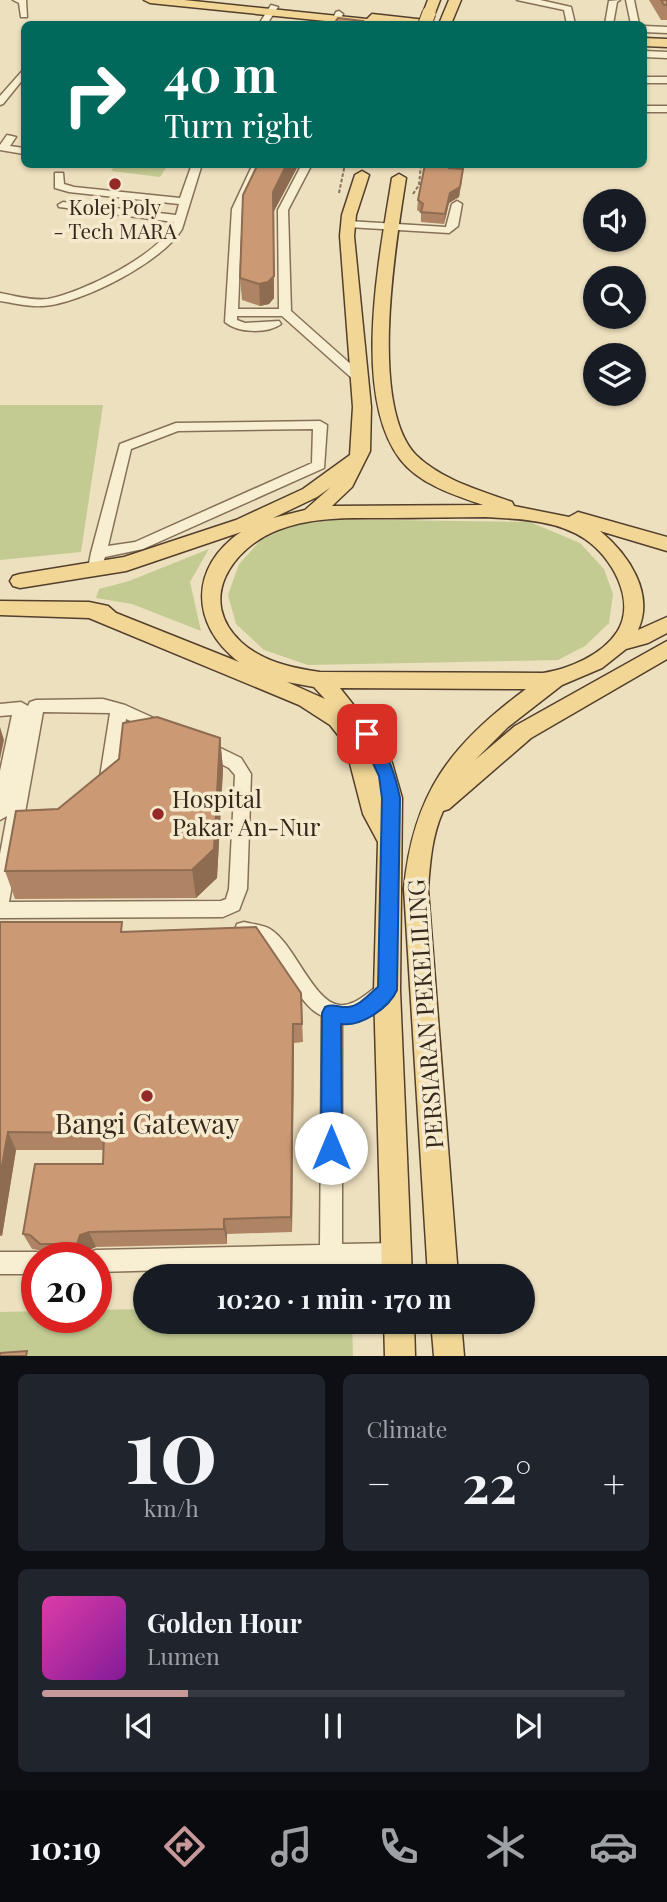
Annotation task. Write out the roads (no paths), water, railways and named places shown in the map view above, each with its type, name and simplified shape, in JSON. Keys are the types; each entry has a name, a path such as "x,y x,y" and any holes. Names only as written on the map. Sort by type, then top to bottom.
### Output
{"main road":[{"path":"150,0 272,10"},
{"path":"203,0 356,21"},
{"path":"336,19 427,21 434,0"},
{"path":"447,20 455,0"},
{"path":"647,42 667,43"},
{"path":"311,514 346,483 359,457 363,427 349,275 348,224 364,169"},
{"path":"401,171 391,227 382,355 384,407 389,425 405,454 431,477 527,514"},
{"path":"10,581 97,555 126,564 254,520 310,494 359,457"},
{"path":"494,502 532,504 667,545"},
{"path":"10,581 117,579 311,514 527,514 558,520 594,536 609,548 621,564 634,598 633,616 621,643"},
{"path":"243,655 228,642 218,627 213,615 212,584 230,552 254,533"},
{"path":"594,536 667,545"},
{"path":"0,608 89,609 123,614 243,655 282,674 320,680 555,680"},
{"path":"89,609 117,623 166,640 275,686 328,712 345,727 356,744 364,766 371,812 379,828 390,840"},
{"name":"PERSIARAN PEKELILING","path":"442,1264 416,889 420,847 432,810 455,764 478,739 555,680 607,654 621,643 641,638 667,624"},
{"path":"432,810 523,732 667,649"},
{"name":"PERSIARAN PEKELILING","path":"320,680 352,715 379,754 391,798 387,990 397,1264"},
{"path":"399,1334 400,1356"},
{"path":"447,1334 449,1356"}],"street":[{"path":"16,0 23,2 24,15"},
{"path":"521,0 560,2 568,9 570,21"},
{"path":"610,21 613,1 616,0"},
{"path":"630,0 634,21"},
{"path":"264,21 272,10"},
{"path":"647,29 667,30"},
{"path":"647,54 667,55"},
{"path":"0,102 21,76"},
{"path":"647,80 667,80"},
{"path":"647,109 667,109"},
{"path":"6,137 3,148 21,151"},
{"path":"0,297 48,303 103,281 139,262 173,236 195,168"},
{"path":"256,168 237,209 231,322 238,326 275,324"},
{"path":"285,312 284,210 305,168"},
{"path":"59,175 59,186 72,190 183,201"},
{"path":"348,224 449,230 453,226 457,204"},
{"path":"63,205 179,219"},
{"path":"231,313 285,312 359,378"},
{"path":"320,425 319,465 138,546 117,548 97,555 125,447 176,427 320,425"},
{"path":"0,709 103,705 119,709 224,755 235,763 243,774 238,888 233,904 223,909 0,910"},
{"path":"0,813 29,707"},
{"path":"0,902 29,707"},
{"path":"90,797 101,789 108,778 119,709"},
{"path":"12,832 36,826"},
{"path":"229,930 251,930 272,942 315,998 332,1013 349,1016 368,1008 387,990"},
{"path":"331,1256 332,1013"},
{"path":"112,1261 331,1256 390,1264"},
{"path":"242,1264 255,1258"},
{"path":"0,1263 21,1262"}],"place":[{"name":"Kolej Poly - Tech MARA","path":"115,184"},
{"name":"Hospital Pakar An-Nur","path":"158,814"},
{"name":"Bangi Gateway","path":"147,1096"}]}
